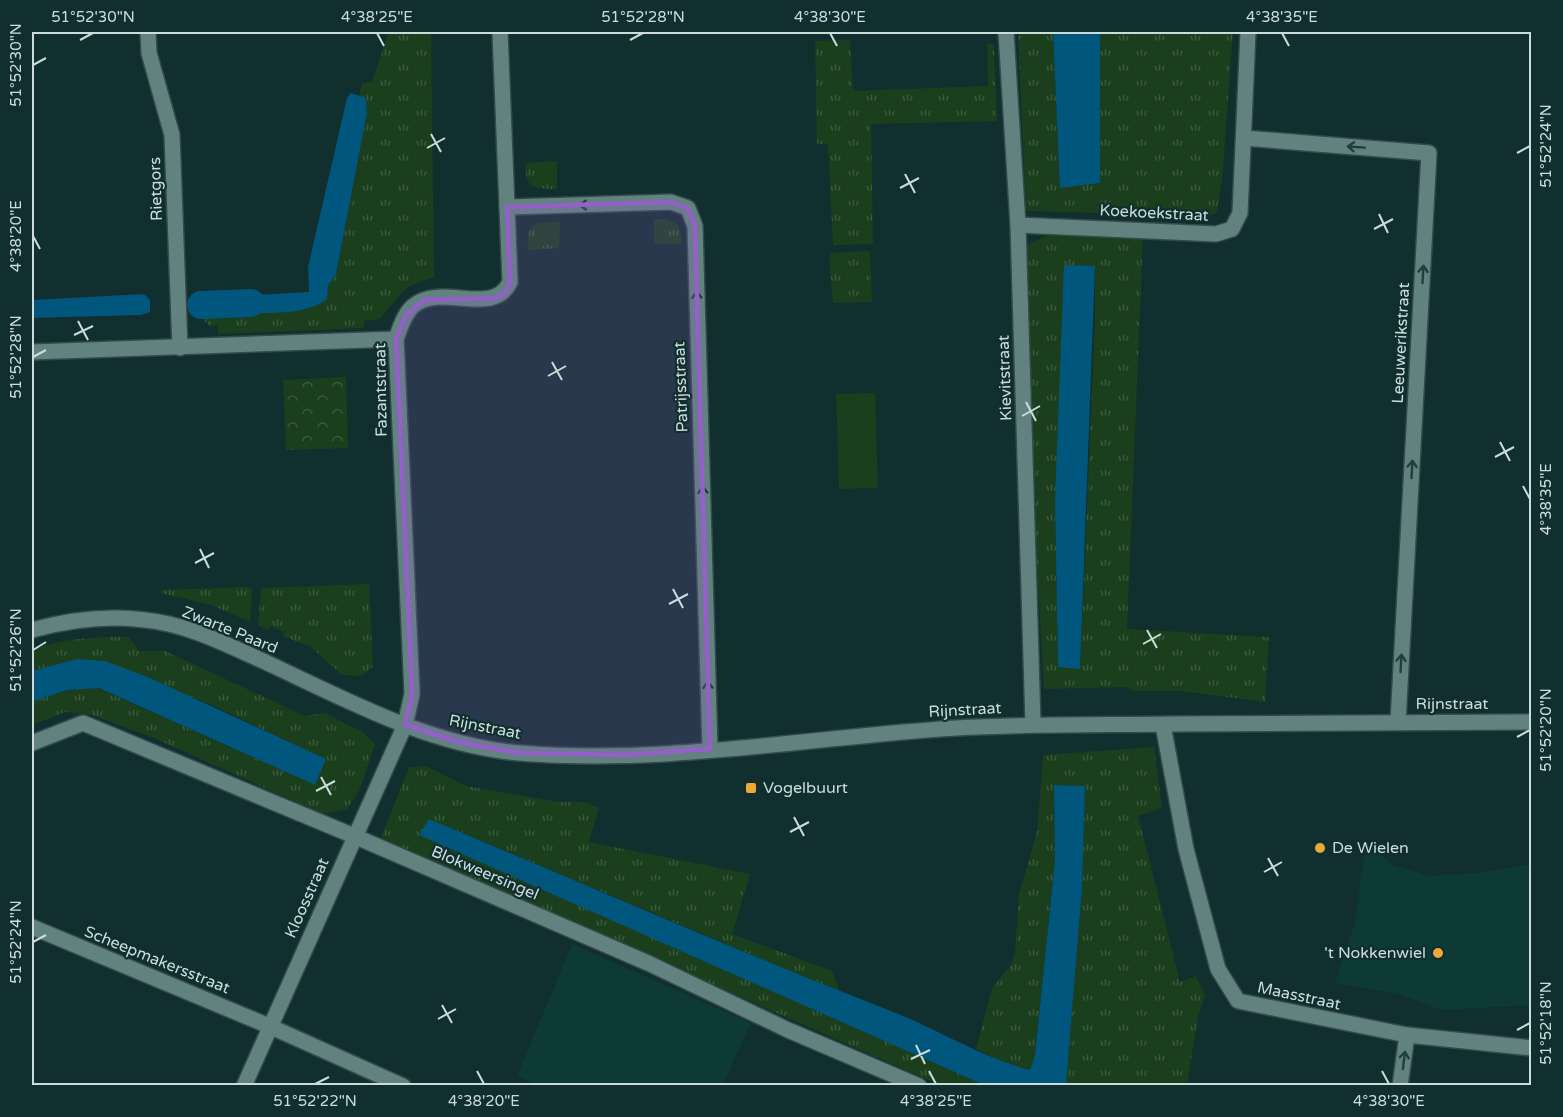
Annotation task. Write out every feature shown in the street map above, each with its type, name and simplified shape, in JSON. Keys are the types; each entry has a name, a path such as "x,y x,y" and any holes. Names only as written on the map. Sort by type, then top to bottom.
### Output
{"street":[{"name":"Rietgors","path":"148,32 149,53 172,135 180,348"},
{"name":"Fazantstraat","path":"405,725 412,694 396,339 406,315 414,305 424,300 494,298 505,293 510,282 500,32"},
{"name":"Kievitstraat","path":"1006,32 1018,225 1033,724"},
{"name":"Koekoekstraat","path":"1018,225 1216,234 1232,229 1240,213 1248,32"},
{"name":"Leeuwerikstraat","path":"1244,138 1429,153 1398,722"},
{"name":"Patrijsstraat","path":"507,207 671,202 688,208 695,225 710,749"},
{"path":"32,352 396,339"},
{"name":"Zwarte Paard","path":"32,630 102,617 147,620 188,628 405,725"},
{"name":"Rijnstraat","path":"405,725 458,742 518,753 624,755 912,731 1033,724 1532,722"},
{"name":"Blokweersingel","path":"32,743 83,723 354,836 648,963 789,1030 920,1086"},
{"name":"Maasstraat","path":"1163,724 1186,849 1218,969 1239,1001 1407,1035 1532,1048"},
{"name":"Kloosstraat","path":"244,1086 405,725"},
{"name":"Scheepmakersstraat","path":"32,927 269,1026 403,1086"},
{"path":"1400,1086 1407,1035"}],"highlighted area":[{"path":"671,202 688,208 695,226 710,749 624,755 518,753 458,742 405,725 412,694 396,339 406,315 424,300 494,298 505,293 510,282 507,207"}],"shaded area":[{"name":"'t Nokkenwiel","path":"1366,842 1393,865 1430,876 1476,873 1531,864 1531,1005 1442,1010 1397,994 1335,983 1355,923"},
{"path":"572,944 751,1023 723,1085 540,1086 517,1076"}],"green space":[{"path":"389,32 431,32 434,277 412,285 402,292 380,319 364,321 364,328 218,334 217,325 210,326 197,314 196,307 212,305 215,311 302,311 336,274 367,113 366,98 359,96 362,83 372,82"},
{"path":"1018,32 1053,32 1060,187 1100,183 1100,32 1233,32 1222,180 1217,212 1210,216 1026,211"},
{"path":"850,40 853,91 988,86 987,43 994,45 997,121 871,124 873,244 833,245 828,144 817,144 815,41"},
{"path":"557,161 557,189 537,188 529,183 526,163"},
{"path":"664,219 677,224 681,233 681,244 654,244 654,220"},
{"path":"560,222 559,248 528,250 529,234 534,225"},
{"path":"1050,234 1143,236 1127,629 1269,637 1265,702 1182,691 1135,691 1125,687 1044,689 1032,470 1027,245","holes":["1095,266 1095,320 1080,669 1058,667 1055,500 1059,437"]},
{"path":"870,251 872,302 833,303 829,253"},
{"path":"346,377 348,448 286,450 283,380"},
{"path":"875,393 878,488 839,489 836,394"},
{"path":"369,584 373,666 362,676 342,675 311,647 283,636 284,632 271,626 268,630 258,626 261,588"},
{"path":"249,587 252,589 250,622 211,605 161,593 160,590"},
{"path":"129,637 139,651 165,651 305,716 325,713 364,733 375,744 360,789 347,809 323,814 154,738 92,715 65,712 32,725 32,702 67,690 98,688 315,785 325,759 216,707 105,661 77,659 32,671 32,650 43,646 92,638"},
{"path":"1154,747 1162,808 1138,816 1180,982 1196,976 1205,996 1198,1016 1187,1085 1066,1085 1082,888 1085,786 1054,785 1055,860 1035,1055 1030,1070 1007,1064 976,1049 992,988 1011,965 1015,953 1019,894 1037,832 1043,755"},
{"path":"426,766 466,786 558,802 585,802 599,808 589,842 750,874 732,934 832,971 840,992 429,819 821,1013 984,1085 940,1085 392,843 379,843 409,767"}],"water":[{"path":"1053,32 1100,32 1100,183 1060,188"},
{"path":"351,93 366,98 367,113 336,274 328,285 327,299 316,306 289,312 214,311 211,303 214,297 309,292 308,267 347,98"},
{"path":"1064,265 1095,266 1080,669 1058,667 1055,500"},
{"path":"144,294 150,300 150,312 141,315 32,318 32,300"},
{"path":"77,659 105,661 150,678 326,759 315,785 99,688 67,690 32,702 32,671"},
{"path":"1054,785 1085,786 1082,888 1066,1085 984,1085 419,835 429,819 720,942 913,1020 996,1059 1030,1070 1035,1055 1055,860"}],"waterway":[{"path":"201,305 251,303"}],"place":[{"name":"Vogelbuurt","path":"751,788"},
{"name":"De Wielen","path":"1320,848"},
{"name":"'t Nokkenwiel","path":"1438,953"}]}
